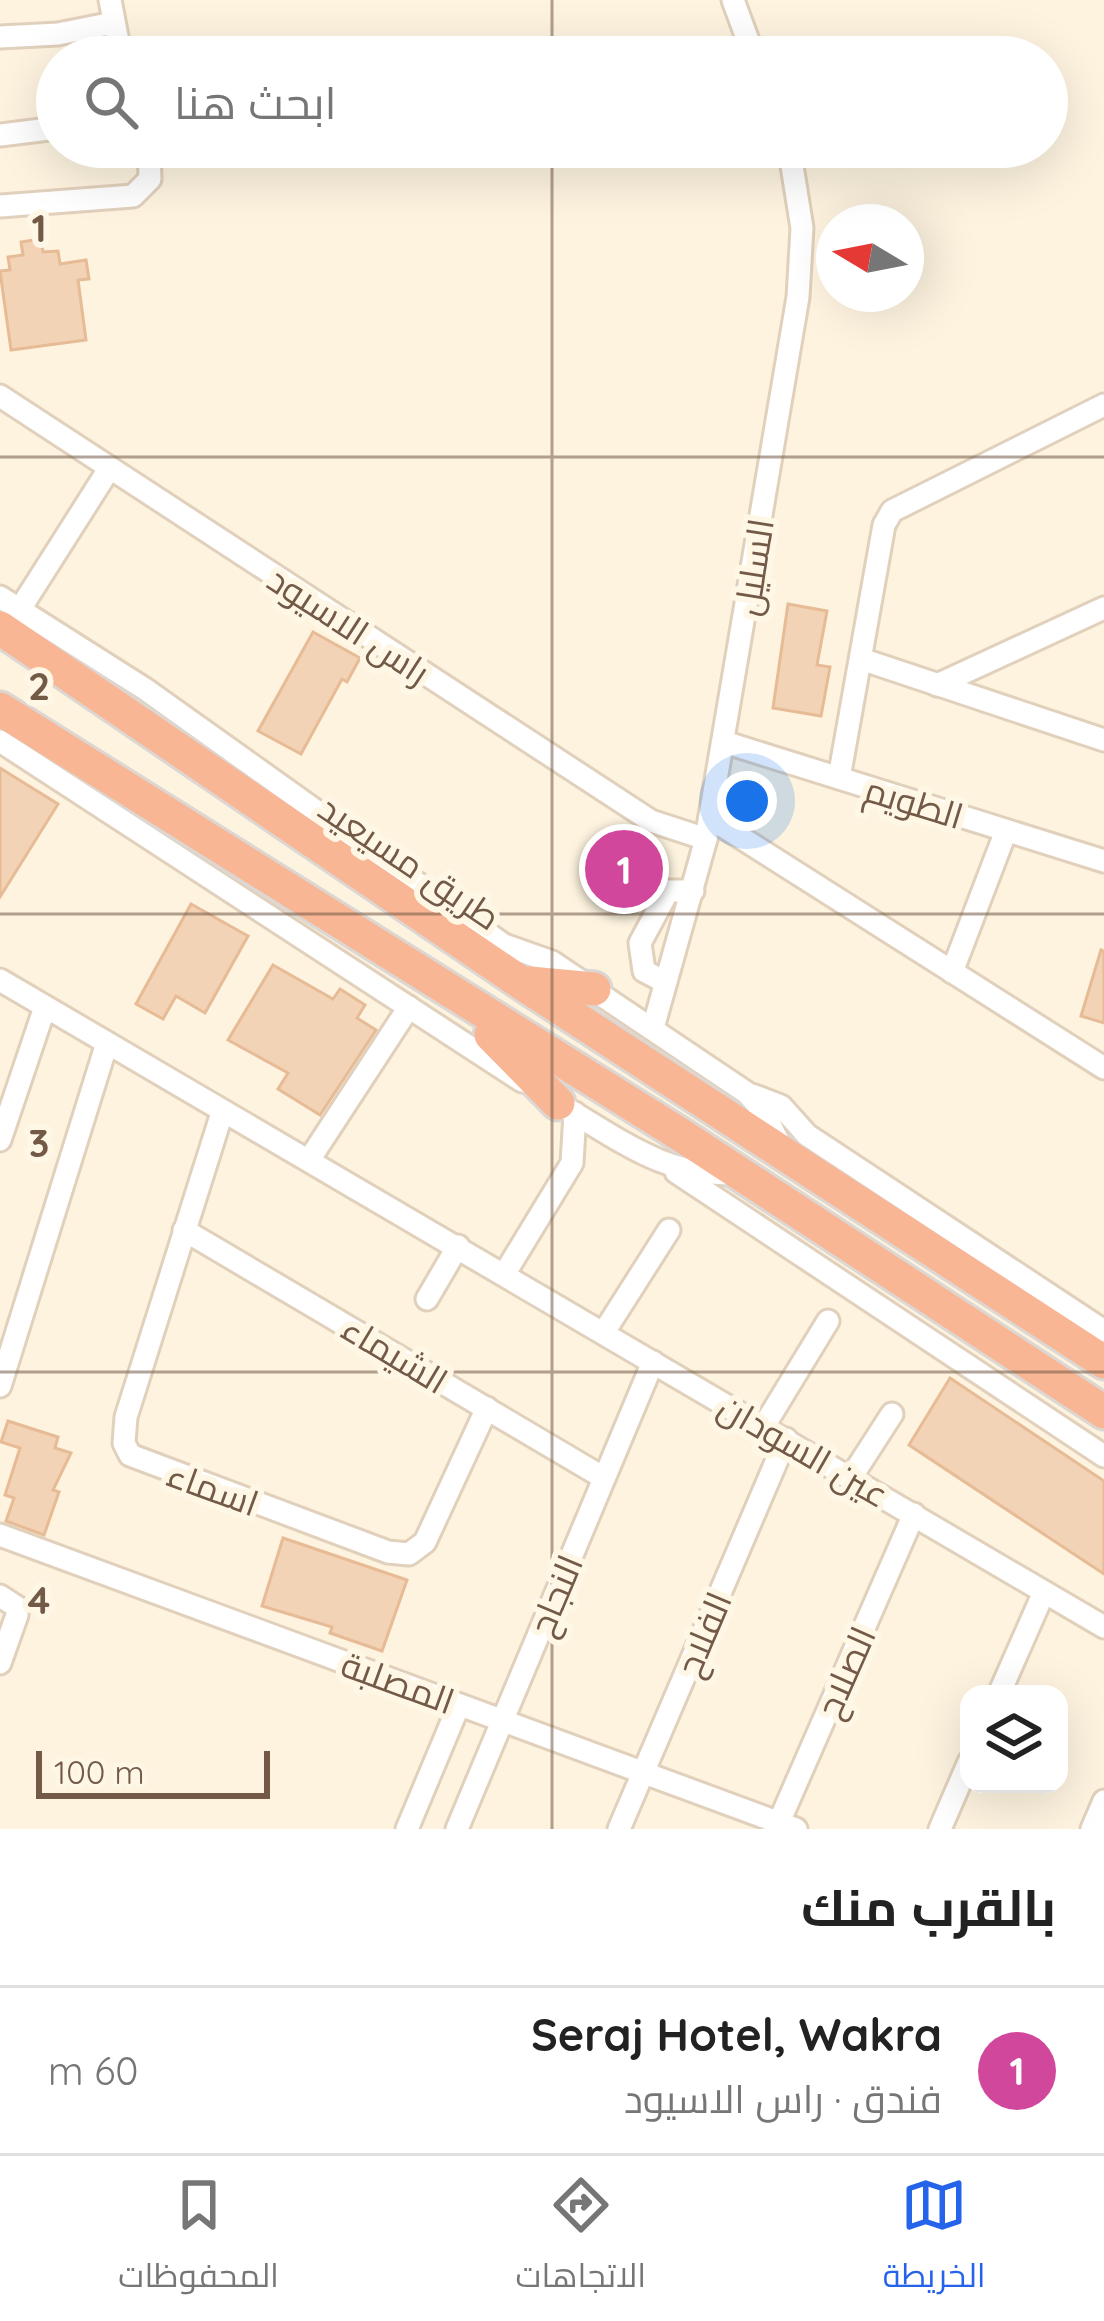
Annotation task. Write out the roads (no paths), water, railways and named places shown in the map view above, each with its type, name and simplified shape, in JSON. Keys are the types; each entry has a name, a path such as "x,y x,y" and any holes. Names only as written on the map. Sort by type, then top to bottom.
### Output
{"highway":[{"name":"طريق مسيعيد","path":"13,613 39,656 147,732 520,982 1104,1361"},
{"path":"0,651 147,732"},
{"path":"0,709 739,1173 1104,1412"},
{"path":"367,938 511,1050 567,1108"},
{"path":"520,982 606,997"}],"street":[{"path":"733,0 746,36"},
{"path":"0,37 58,34 112,12"},
{"path":"0,135 36,131"},
{"path":"0,206 133,196 150,179 150,168"},
{"name":"السليل","path":"653,1028 693,891 724,742 802,254 792,168"},
{"name":"راس الاسيود","path":"2,400 651,821 708,828 1104,1068"},
{"path":"839,778 884,525 892,511 1104,405"},
{"path":"13,613 110,469"},
{"path":"937,685 1104,608"},
{"name":"طريق مسيعيد","path":"13,613 145,689 504,945 550,962 747,1093 764,1112 783,1151"},
{"path":"861,659 1104,740"},
{"path":"0,740 567,1108 665,1165 1104,1456"},
{"name":"الطويم","path":"724,742 1104,861"},
{"path":"952,972 1006,831"},
{"path":"664,982 644,970 640,943 668,891 693,891"},
{"name":"عين السودان","path":"0,980 1104,1627"},
{"path":"606,997 664,982"},
{"path":"0,1141 45,1007"},
{"path":"309,1160 409,1007"},
{"path":"0,1386 107,1043"},
{"name":"طريق مسيعيد","path":"747,1093 781,1106 807,1135 1104,1331"},
{"path":"567,1108 572,1163"},
{"name":"اسماء","path":"222,1113 123,1429 124,1443 140,1461 388,1552 409,1554 424,1542 487,1408"},
{"path":"505,1273 572,1163 597,1146 628,1146"},
{"path":"665,1165 713,1176 739,1173"},
{"name":"الشيماء","path":"184,1229 604,1478"},
{"path":"604,1332 669,1230"},
{"path":"424,1297 455,1244"},
{"path":"764,1426 828,1321"},
{"name":"النجاح","path":"457,1829 653,1362"},
{"path":"852,1476 892,1414"},
{"name":"الفلاح","path":"619,1829 787,1439"},
{"name":"الصلاح","path":"784,1827 914,1514"},
{"name":"المصلبة","path":"0,1535 784,1827"},
{"path":"1003,1685 1045,1592"},
{"path":"0,1596 16,1607 17,1615 0,1663"},
{"path":"407,1829 459,1705"},
{"path":"940,1829 960,1783"},
{"path":"1092,1829 1104,1801"}],"place":[{"name":"Seraj Hotel, Wakra","path":"624,869"}]}
